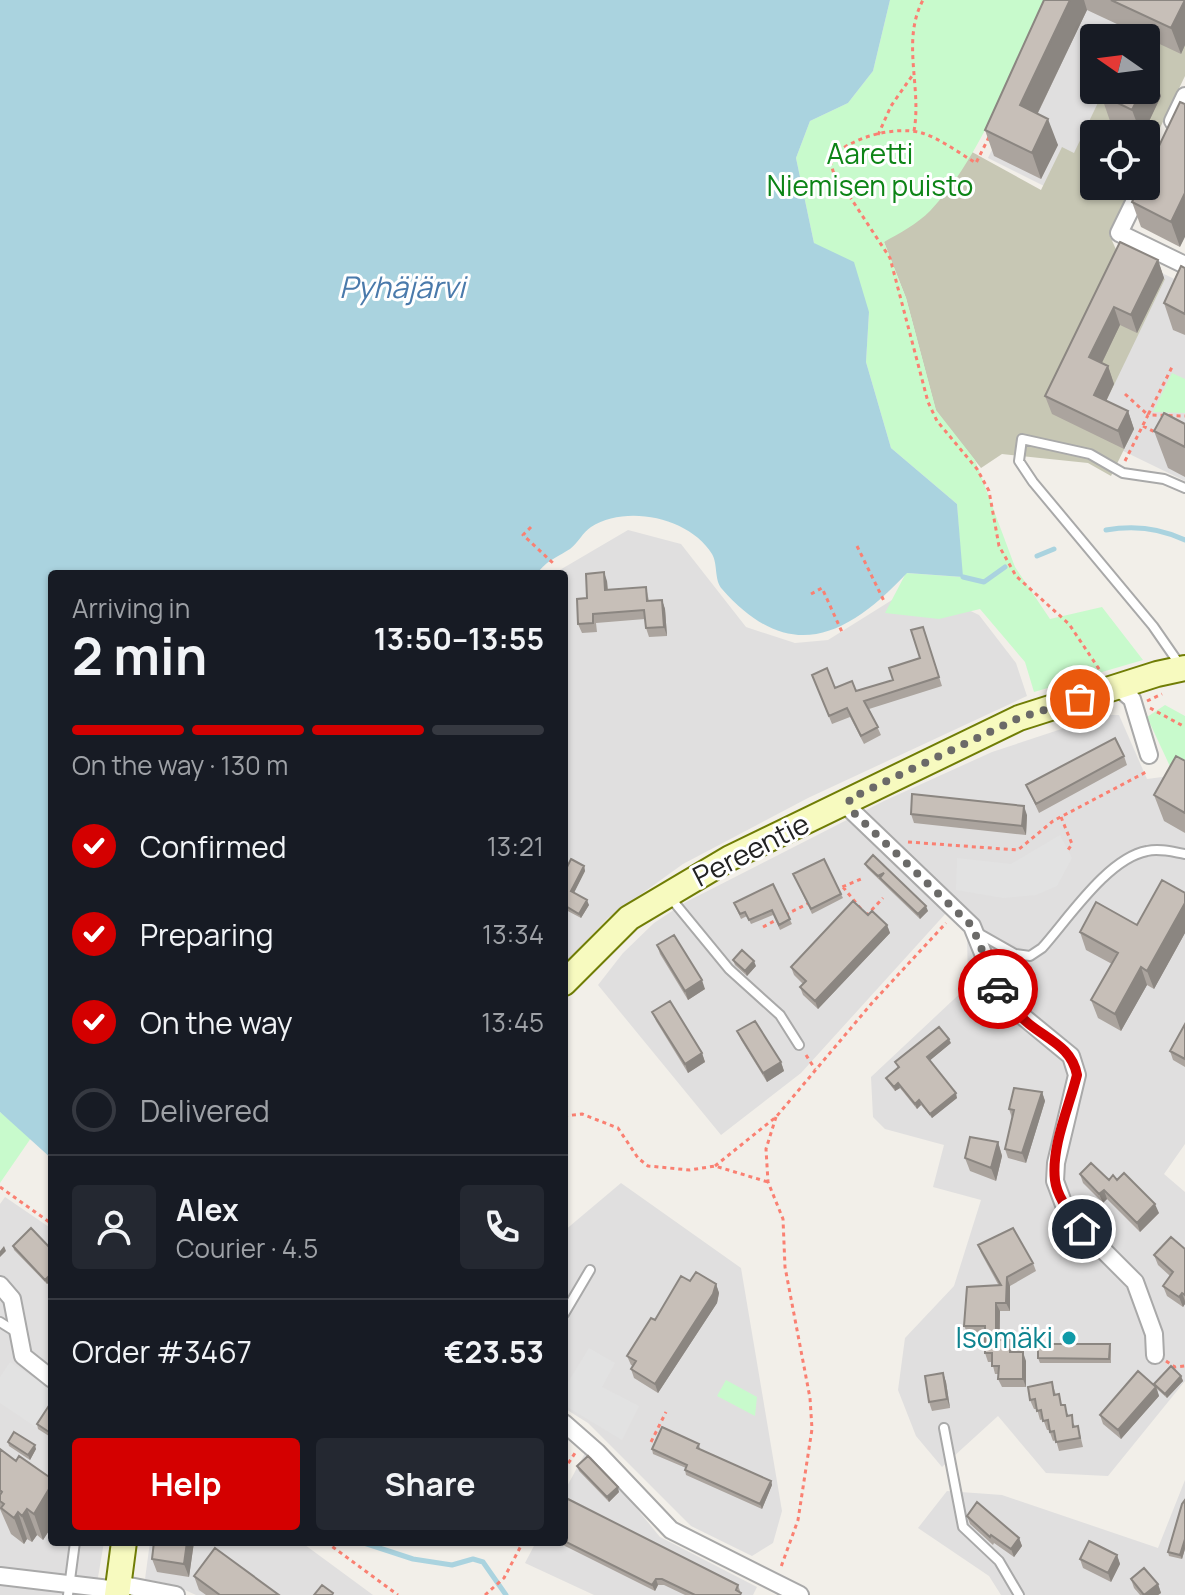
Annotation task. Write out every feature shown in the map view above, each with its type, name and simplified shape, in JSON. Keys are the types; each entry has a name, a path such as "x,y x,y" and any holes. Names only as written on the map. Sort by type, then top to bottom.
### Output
{"street":[{"path":"1164,139 1185,96"},
{"path":"1135,200 1119,233 1185,265"},
{"name":"Pereentie","path":"568,979 629,918 666,893 849,799 1019,718 1110,680 1184,669"},
{"path":"1110,680 1132,699 1152,761"},
{"path":"849,799 852,811 958,911 974,930 995,983 1010,1006 1064,1049 1075,1065 1077,1075 1056,1163 1055,1181 1064,1205 1082,1229 1135,1282 1154,1334 1155,1355"},
{"path":"0,1285 12,1299 23,1356 48,1376"},
{"path":"568,1426 671,1530 800,1595"},
{"path":"118,1590 124,1546"},
{"path":"0,1576 69,1589 176,1595"}],"lane":[{"path":"1184,669 1019,461 1022,439 1090,454 1120,472 1164,479 1185,488"},
{"path":"974,930 1015,954 1030,956 1042,948 1104,876 1121,863 1145,851 1185,854"},
{"path":"666,893 729,969 780,1015 799,1045"},
{"path":"568,1307 590,1270"},
{"path":"0,1322 16,1332"},
{"path":"944,1428 963,1527 999,1561 1019,1595"},
{"path":"69,1589 74,1546"}],"path":[{"path":"914,131 918,112 912,35 915,14 923,0"},
{"path":"878,135 891,106 915,72"},
{"path":"989,136 976,163 937,139 914,131 878,135 840,147 830,160 833,171 890,258 928,402 937,421 977,469 989,491 999,546 1016,576 1069,624 1110,680"},
{"path":"1120,472 1172,367"},
{"path":"1125,394 1148,415 1185,416"},
{"path":"1143,426 1157,433"},
{"path":"531,527 523,535 553,563"},
{"path":"857,546 884,601"},
{"path":"811,594 822,588 842,632"},
{"path":"1141,704 1185,727"},
{"path":"895,851 910,840 1018,850 1061,817 1152,761"},
{"path":"1061,817 1072,844 1068,850"},
{"path":"828,894 861,879"},
{"path":"843,887 867,915"},
{"path":"856,927 883,898"},
{"path":"763,927 815,900"},
{"path":"715,1166 776,1117 872,1003 958,911"},
{"path":"799,1045 816,1070"},
{"path":"568,1116 582,1114 618,1128 648,1166 690,1170 715,1166 768,1182"},
{"path":"775,1583 798,1520 812,1429 810,1398 785,1267 783,1219 768,1182 766,1149 776,1117"},
{"path":"0,1187 48,1221"},
{"path":"651,1442 666,1412"},
{"path":"568,1463 583,1439"},
{"path":"331,1546 398,1595"},
{"path":"485,1594 504,1578 521,1546"}],"shaded area":[{"path":"1047,0 972,152 1041,190 1062,147 1074,153 1080,140 1080,200 1125,200 1109,234 1119,256 1165,279 1101,412 1134,429 1111,476 1088,463 1002,454 981,468 936,411 906,298 884,242"},
{"path":"1064,0 1173,0 1160,65 1160,24 1080,24 1080,104 1152,104 1149,120 1080,120 1080,200 1101,200 1112,220 988,158"},
{"path":"1146,0 1185,0 1185,76 1160,128 1160,120 1090,120 1097,104 1160,104 1160,24 1135,24"},
{"path":"1128,257 1185,284 1185,481 1051,416"},
{"path":"628,530 681,544 746,627 795,643 828,640 916,585 979,615 1016,663 1027,696 808,798 683,864 608,918 568,960 568,570 560,570"},
{"path":"1104,715 1119,715 1147,779 1185,774 1185,1144 1164,1174 1185,1192 1185,1381 1108,1476 1046,1473 998,1416 942,1467 916,1436 898,1390 905,1338 954,1286 981,1200 933,1187 944,1145 885,1129 873,1117 871,1077 968,986 967,932 947,912 801,1073 721,1135 598,985 623,953 654,923 686,902 884,801 992,752"},
{"path":"1060,835 1072,858 1057,886 1036,895 1003,898 956,890 957,858 1011,864"},
{"path":"621,1183 741,1268 782,1511 773,1543 752,1556 691,1526 588,1423 568,1410 568,1228"},
{"path":"5,1197 48,1226 48,1546 103,1546 95,1595 0,1595 0,1204"},
{"path":"589,1348 615,1363 602,1387 639,1406 622,1440 568,1407 568,1382"},
{"path":"10,1362 48,1387 48,1435 0,1403 0,1377"},
{"path":"585,1453 597,1460 660,1537 757,1587 753,1595 594,1595 525,1563 534,1546 568,1546 568,1485"},
{"path":"1185,1480 1185,1595 1001,1595 989,1576 918,1528 947,1491 1002,1495 1158,1548"},
{"path":"149,1546 306,1546 373,1595 196,1595 174,1585 145,1579"}],"green space":[{"name":"Aaretti Niemisen puisto","path":"890,0 1047,0 965,166 930,211 884,242 906,298 936,410 975,460 1015,567 1050,619 1102,607 1143,660 1034,692 1025,662 980,609 939,619 885,613 906,573 962,577 957,504 891,448 866,362 869,312 814,243 796,158 810,121 848,103 873,71"},
{"path":"1172,373 1185,379 1185,413 1153,412"},
{"path":"1165,705 1185,716 1185,774 1174,775 1147,717"},
{"path":"0,1112 31,1138 0,1183"},
{"path":"726,1380 757,1397 755,1416 717,1396"}],"water":[{"name":"Pyhäjärvi","path":"0,0 890,0 873,71 848,103 810,121 796,158 814,243 854,262 869,312 866,362 891,448 957,504 963,577 907,573 862,614 839,627 817,634 794,634 771,628 747,613 722,589 712,554 689,531 657,518 639,516 622,516 591,527 573,547 541,570 48,570 48,1155 0,1112"}],"building":[{"path":"1044,0 1070,0 1020,105 1048,119 1032,153 985,130"},
{"path":"1111,0 1185,0 1171,28"},
{"path":"1180,102 1185,104 1185,193 1171,222 1132,202 1160,200 1160,144"},
{"path":"1120,104 1135,104 1132,110"},
{"path":"1120,242 1158,260 1131,315 1114,307 1089,357 1108,366 1094,395 1128,411 1118,431 1045,396"},
{"path":"1181,266 1185,268 1185,314 1164,303"},
{"path":"1164,413 1185,424 1185,447 1154,431"},
{"path":"604,572 605,590 646,587 647,601 662,600 664,627 646,628 644,610 593,614 593,623 578,624 577,599 587,598 586,574"},
{"path":"923,627 939,677 864,701 878,727 861,736 847,708 829,716 812,675 827,668 835,688 852,681 856,691 893,680 889,668 920,658 911,630"},
{"path":"1115,738 1124,756 1036,804 1026,785"},
{"path":"1176,756 1185,761 1185,813 1154,795"},
{"path":"912,794 1024,806 1022,826 911,814"},
{"path":"873,855 926,906 918,914 880,878 884,873 878,876 865,864"},
{"path":"571,859 584,866 571,891 587,900 579,914 568,907 568,865"},
{"path":"824,859 841,894 811,909 793,874"},
{"path":"1162,880 1185,893 1185,903 1147,971 1141,967 1115,1014 1091,1000 1118,953 1080,932 1096,902 1137,925"},
{"path":"773,884 790,919 779,925 772,910 749,920 745,912 740,914 734,903"},
{"path":"853,901 868,915 872,911 887,925 815,1001 800,987 806,981 791,967"},
{"path":"674,935 702,980 685,991 657,945"},
{"path":"742,950 754,961 745,971 733,960"},
{"path":"670,1001 702,1053 685,1064 652,1012"},
{"path":"755,1021 781,1062 763,1073 737,1031"},
{"path":"1185,1024 1185,1059 1170,1051"},
{"path":"939,1027 949,1039 927,1057 956,1093 930,1114 919,1100 915,1104 898,1083 894,1087 886,1078 899,1067 895,1062"},
{"path":"1014,1088 1042,1092 1022,1153 1005,1149 1014,1110 1009,1109"},
{"path":"970,1137 998,1142 991,1168 965,1158"},
{"path":"1091,1163 1109,1180 1113,1175 1117,1180 1124,1173 1155,1204 1137,1223 1104,1190 1099,1194 1080,1174"},
{"path":"31,1228 48,1246 48,1277 45,1280 13,1246"},
{"path":"1013,1228 1033,1263 1007,1277 1006,1303 996,1303 996,1340 1010,1340 1010,1352 1023,1352 1023,1379 998,1379 999,1366 992,1366 992,1353 985,1353 985,1326 964,1326 967,1287 1001,1285 978,1245"},
{"path":"1171,1237 1185,1249 1185,1295 1182,1293 1179,1297 1163,1286 1173,1272 1154,1255"},
{"path":"696,1272 716,1284 713,1294 655,1384 631,1369 636,1361 627,1356 651,1318 655,1320 681,1276 690,1281"},
{"path":"1038,1344 1110,1344 1109,1359 1038,1358"},
{"path":"1171,1366 1181,1376 1165,1394 1154,1384"},
{"path":"1138,1371 1156,1387 1118,1430 1100,1415"},
{"path":"943,1373 947,1399 929,1402 925,1376"},
{"path":"1052,1382 1054,1395 1059,1394 1067,1416 1072,1415 1073,1427 1078,1426 1080,1438 1056,1442 1048,1420 1043,1421 1041,1410 1037,1411 1035,1399 1030,1400 1028,1387"},
{"path":"48,1407 48,1431 37,1424"},
{"path":"662,1427 699,1444 697,1448 771,1481 760,1504 685,1470 687,1465 652,1449"},
{"path":"14,1432 35,1445 28,1455 8,1442"},
{"path":"0,1449 16,1461 19,1456 48,1476 48,1491 34,1514 27,1509 22,1516 18,1512 14,1518 1,1508 4,1504 0,1501"},
{"path":"588,1456 618,1487 607,1497 577,1466"},
{"path":"568,1499 738,1585 736,1590 741,1593 695,1595 662,1579 656,1579 652,1585 568,1543"},
{"path":"1185,1500 1185,1539 1180,1555 1168,1552"},
{"path":"977,1502 1019,1538 1011,1549 990,1537 967,1516"},
{"path":"1089,1541 1117,1555 1108,1573 1080,1559"},
{"path":"154,1546 186,1546 184,1564 152,1559"},
{"path":"215,1548 279,1595 220,1595 194,1576"},
{"path":"1144,1568 1158,1584 1144,1595 1131,1579"},
{"path":"322,1585 333,1593 332,1595 314,1595"}],"waterway":[{"path":"1106,530 1146,529 1185,540"},
{"path":"1037,556 1054,549"},
{"path":"963,577 984,582 1005,567"},
{"path":"373,1546 413,1559 452,1565 473,1559 483,1562 506,1595"}],"way so far":[{"path":"998,989 972,926 852,811 849,799 970,739 1019,718 1080,699"}],"place":[{"name":"Isomäki","path":"1069,1338"}],"route":[{"path":"998,989 1010,1006 1057,1043 1071,1056 1075,1065 1077,1075 1056,1163 1055,1181 1064,1205 1082,1229"}]}
